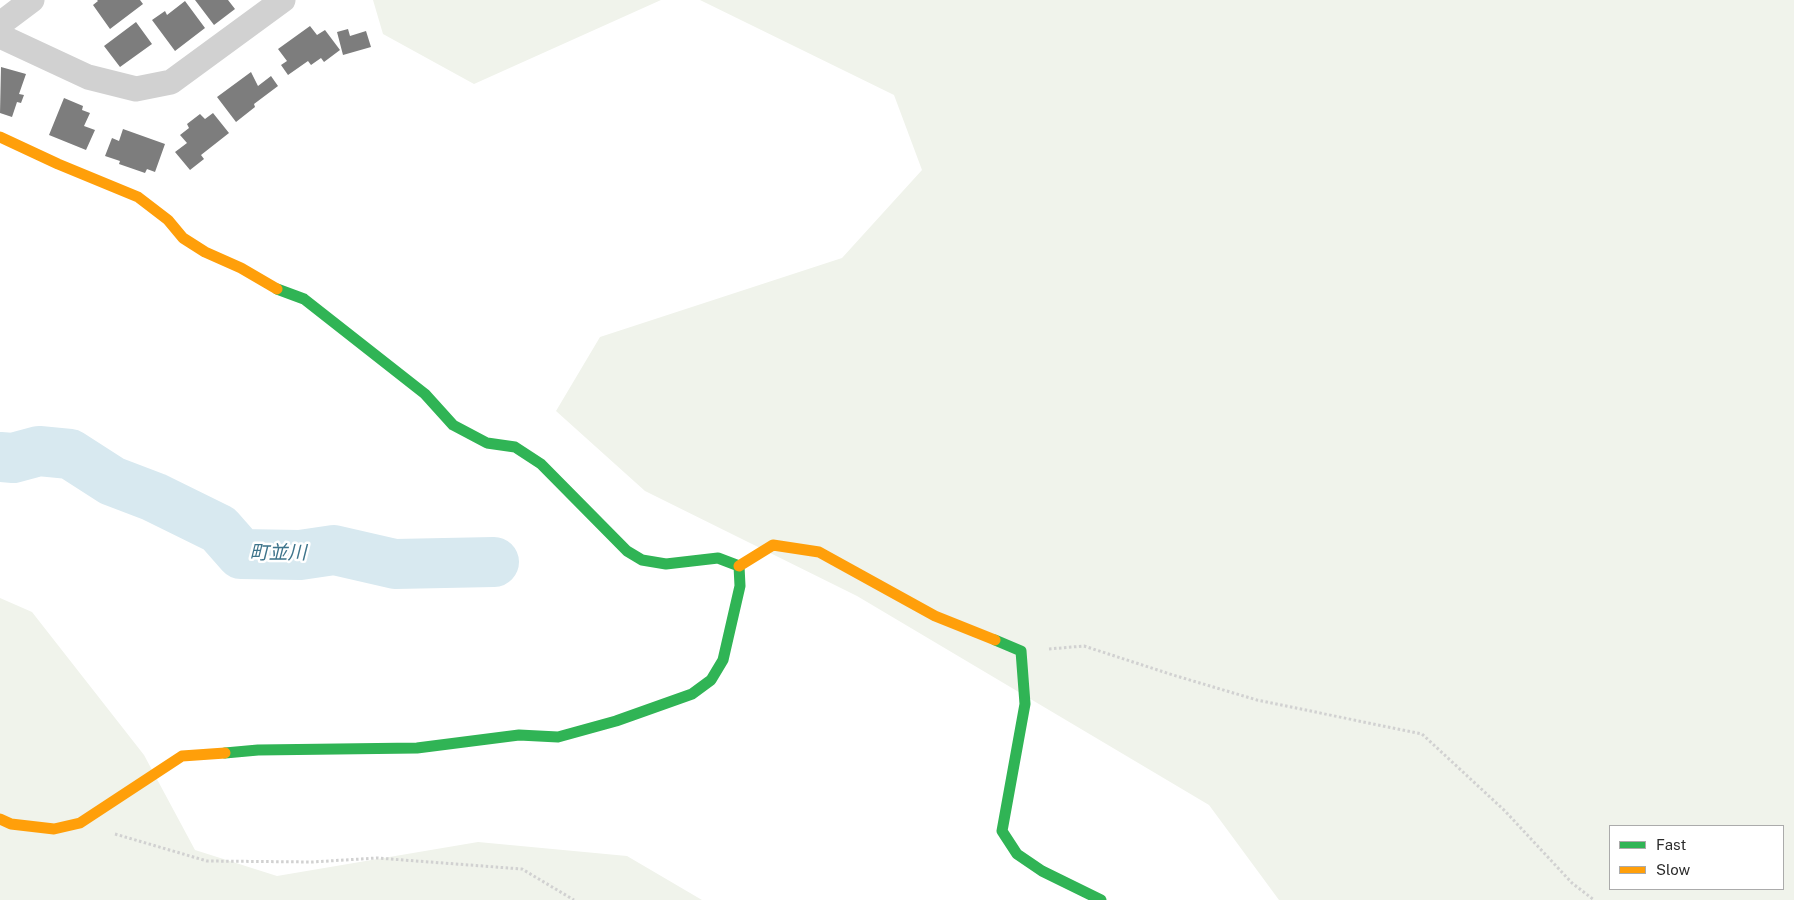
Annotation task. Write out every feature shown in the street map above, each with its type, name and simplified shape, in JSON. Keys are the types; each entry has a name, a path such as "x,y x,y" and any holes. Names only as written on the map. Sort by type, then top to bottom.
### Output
{"street":[{"path":"0,24 32,0"},
{"path":"0,36 88,77 136,89 171,82 283,0"},
{"path":"0,137 58,164 138,197 168,220 184,238 205,252 241,268 273,288 304,299 425,394 454,425 487,443 515,447 541,464 627,551 642,560 666,564 718,558 739,566"},
{"path":"739,566 772,545 819,552 935,616 1021,652 1025,704 1002,832 1017,854 1042,871 1101,900"},
{"path":"0,819 11,824 54,829 80,823 182,756 258,750 417,748 519,735 558,737 616,722 692,694 711,680 723,660 740,586 739,566"}],"path":[{"path":"1021,652 1084,646 1257,700 1422,734 1505,811 1572,883 1594,900"},
{"path":"80,823 207,861 312,862 377,858 522,869 574,900"}],"shaded area":[{"path":"373,0 661,0 474,84 383,34"},
{"path":"700,0 1794,0 1794,900 1279,900 1209,805 857,596 645,491 556,411 600,337 842,258 922,170 894,95"},
{"path":"0,598 32,612 144,755 195,850 277,876 478,842 627,856 702,900 0,900"}],"building":[{"path":"97,0 140,0 143,4 110,29 93,5"},
{"path":"195,0 228,0 235,9 214,25"},
{"path":"185,1 205,28 175,51 152,20 165,11 167,15"},
{"path":"136,22 152,44 120,67 104,46"},
{"path":"310,26 317,35 325,30 340,50 324,62 321,58 311,65 308,61 288,75 281,65 287,61 278,49"},
{"path":"348,29 350,36 366,31 371,47 343,55 337,32"},
{"path":"1,67 26,74 19,94 24,95 21,103 17,102 12,117 0,113"},
{"path":"251,72 258,86 271,76 278,86 254,104 255,107 236,122 217,97"},
{"path":"64,98 83,106 82,110 90,113 84,126 95,130 86,150 49,135"},
{"path":"213,113 229,133 201,155 204,159 190,170 175,152 187,143 180,135 189,128 187,124 200,114 205,119"},
{"path":"123,129 165,144 155,172 147,169 145,173 119,164 120,161 105,156 112,138 119,141"}],"waterway":[{"name":"町並川","path":"0,457 13,458 39,451 70,454 112,481 154,497 219,529 241,554 300,555 334,550 395,564 494,562"}],"traffic: fast":[{"path":"277,289 304,299 425,394 453,425 487,443 515,447 541,464 627,551 642,560 666,564 718,558 739,566"},
{"path":"225,753 258,750 417,748 519,735 558,737 616,721 692,694 711,680 723,660 740,586 739,566"},
{"path":"995,640 1021,651 1025,704 1002,831 1017,854 1042,871 1101,900"}],"traffic: slow":[{"path":"0,137 58,164 138,197 168,220 183,238 205,252 241,268 277,289"},
{"path":"739,566 773,545 819,552 935,616 995,640"},
{"path":"0,819 11,824 54,829 80,823 182,756 225,753"}]}
